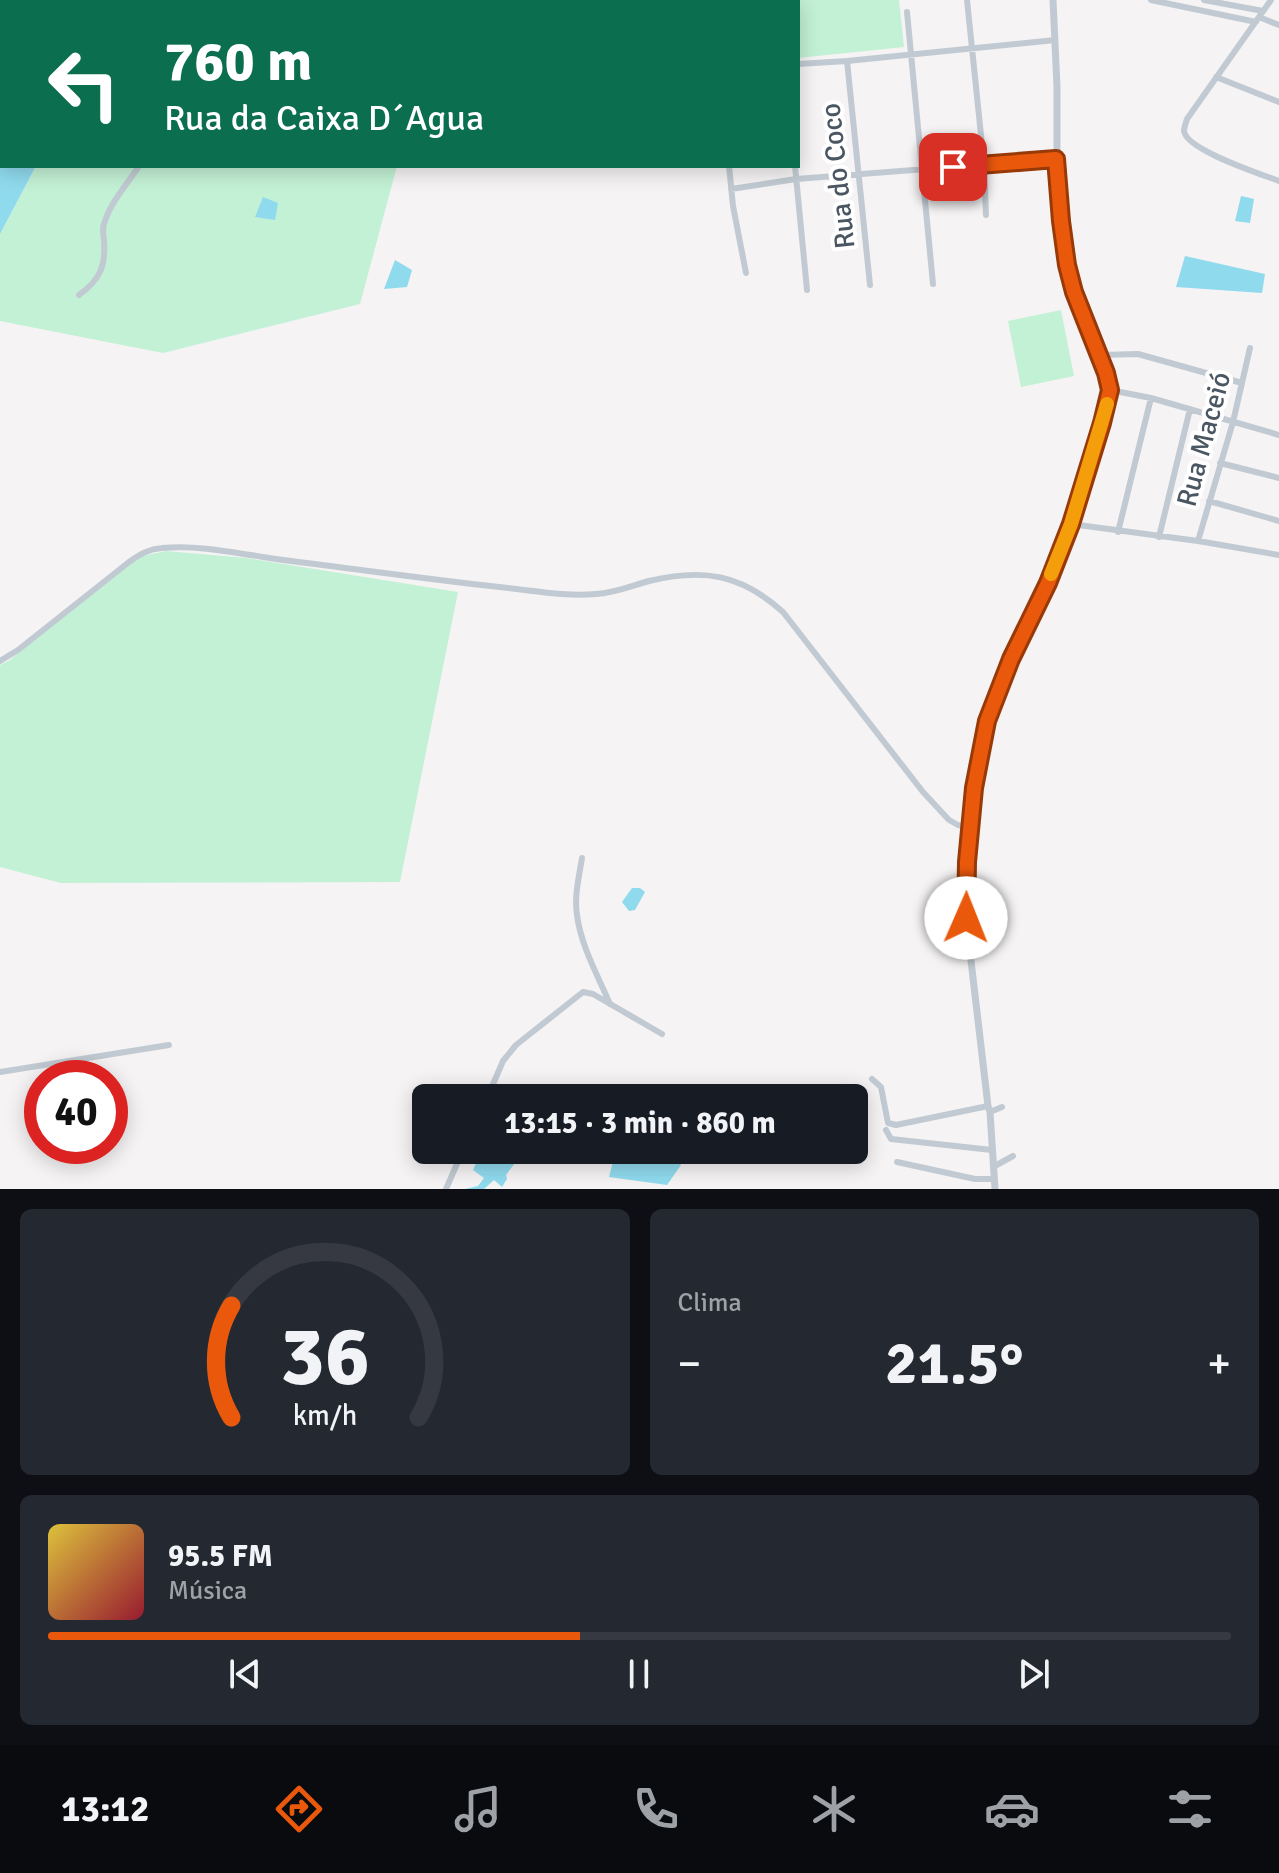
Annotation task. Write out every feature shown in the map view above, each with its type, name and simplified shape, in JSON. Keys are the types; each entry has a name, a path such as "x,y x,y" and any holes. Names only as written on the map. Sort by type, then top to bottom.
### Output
{"street":[{"path":"967,0 984,164 986,215"},
{"path":"995,1189 989,1109 966,918 967,862 974,788 987,721 1006,670 1048,583 1071,524 1110,390 1067,265 1056,159 1053,0"},
{"path":"1151,0 1259,17"},
{"path":"1204,0 1279,25"},
{"path":"1271,0 1187,119 1184,129 1185,135 1195,146 1207,153 1279,181"},
{"path":"907,12 933,284"},
{"path":"800,64 1055,40"},
{"name":"Rua do Coco","path":"847,61 870,285"},
{"path":"1216,77 1279,102"},
{"path":"731,189 796,179 1056,159"},
{"path":"79,295 93,285 100,275 105,219 138,168"},
{"path":"729,168 746,273"},
{"path":"795,168 807,290"},
{"name":"Rua Maceió","path":"1198,541 1233,422 1250,348"},
{"path":"1099,355 1138,354 1242,383"},
{"path":"1110,390 1151,398 1279,435"},
{"path":"1118,532 1151,398"},
{"path":"1159,537 1190,409"},
{"path":"1220,463 1279,478"},
{"path":"1209,501 1279,521"},
{"path":"1071,524 1279,555"},
{"path":"0,661 141,553 162,548 210,550 389,575 581,595 611,592 685,574 707,574 751,588 783,612 923,792 949,820 970,828"},
{"path":"582,858 577,886 577,916 587,950 610,1004"},
{"path":"493,1084 511,1050 579,994 589,992 662,1034"},
{"path":"0,1072 169,1045"},
{"path":"872,1079 881,1087 888,1123 896,1125 1002,1107"},
{"path":"886,1130 891,1139 992,1150"},
{"path":"993,1167 1013,1156"},
{"path":"897,1162 975,1179 994,1179"},
{"path":"446,1189 457,1164"}],"green space":[{"path":"800,0 899,0 904,47 800,58"},
{"path":"35,168 396,168 360,304 163,353 0,321 0,234"},
{"path":"1061,310 1074,376 1021,387 1008,321"},
{"path":"166,551 246,558 458,592 400,882 61,883 0,867 0,665 10,660 116,571 142,556"}],"water":[{"path":"0,168 35,168 0,234"},
{"path":"1241,196 1254,199 1250,223 1235,221"},
{"path":"263,197 278,203 275,220 255,217"},
{"path":"1185,256 1265,274 1262,293 1176,287"},
{"path":"395,260 412,270 407,287 384,289"},
{"path":"632,888 645,892 635,910 629,911 622,902"},
{"path":"476,1164 514,1164 502,1187 494,1180 484,1189 465,1189 478,1186 484,1178 473,1170"},
{"path":"612,1164 681,1165 667,1185 609,1177"}],"slow traffic":[{"path":"1051,574 1071,524 1107,404"}],"route":[{"path":"953,167 1056,159 1067,265 1082,315 1110,383 1102,423 1071,524 1048,583 1001,682 987,721 974,788 967,862 966,918"}]}
